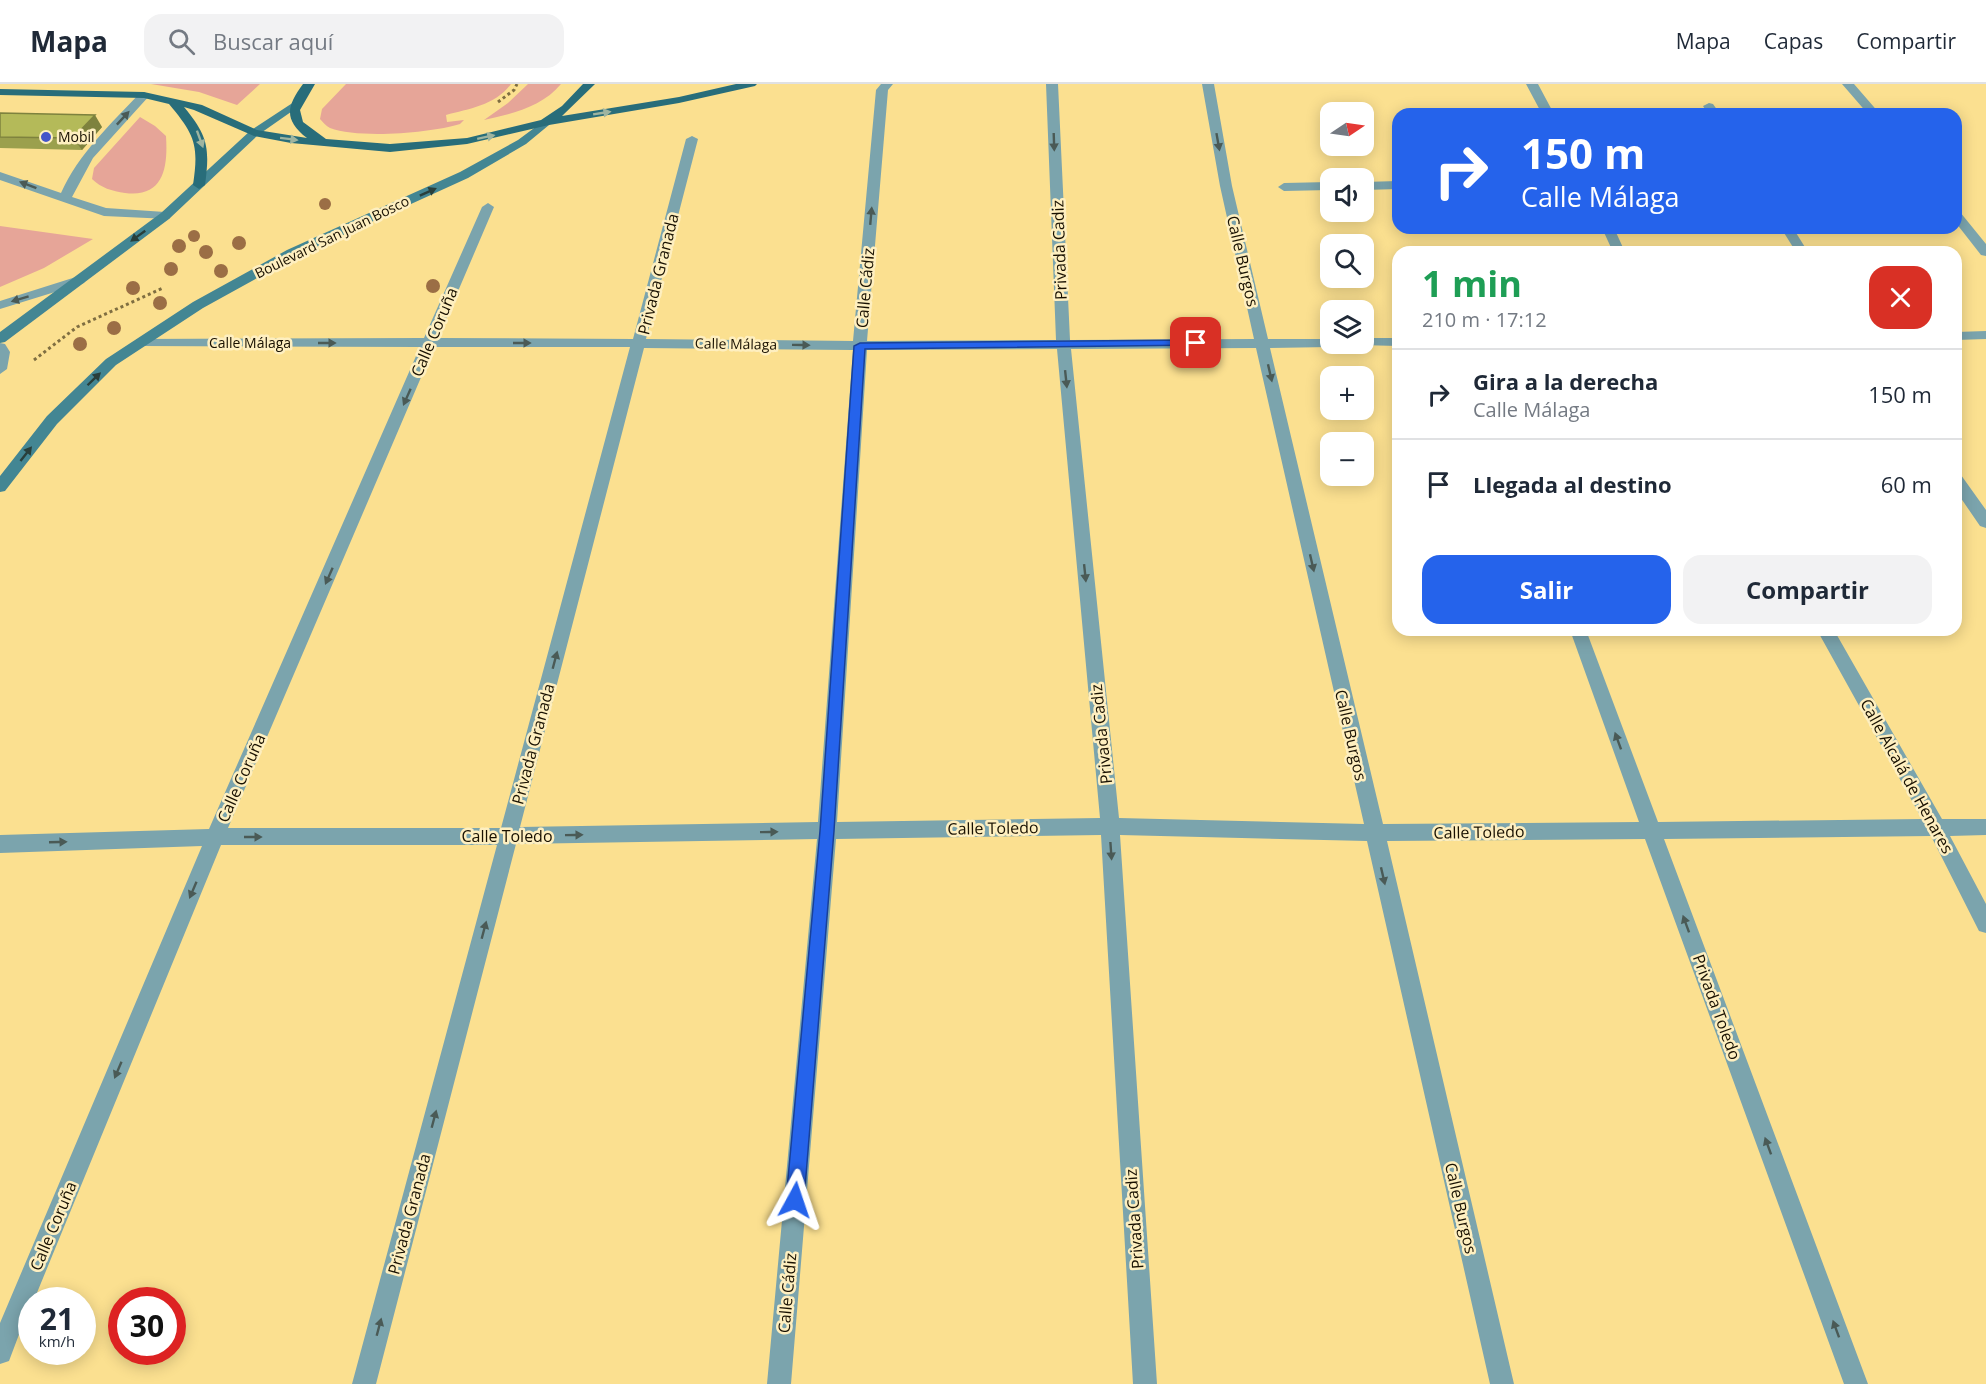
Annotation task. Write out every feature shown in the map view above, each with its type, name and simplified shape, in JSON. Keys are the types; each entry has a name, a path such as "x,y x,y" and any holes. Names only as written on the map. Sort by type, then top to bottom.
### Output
{"main road":[{"path":"309,84 294,105 294,117 308,134 324,143"},
{"path":"545,123 572,102 589,84"},
{"path":"0,92 144,95 172,100 218,115 254,133 324,143 390,148 436,146 494,136 545,123 680,100 751,84"},
{"path":"172,100 195,127 203,141 204,157 199,185"}],"street":[{"name":"Privada Cadiz","path":"1052,84 1063,343 1110,826 1145,1384"},
{"name":"Calle Burgos","path":"1208,84 1226,186 1373,833 1502,1384"},
{"path":"1532,84 1545,108"},
{"path":"1848,84 1869,108"},
{"name":"Calle Cádiz","path":"779,1384 827,831 860,346 885,87"},
{"path":"65,199 73,177 87,157 144,95"},
{"path":"0,339 165,216 254,133 294,105"},
{"name":"Boulevard San Juan Bosco","path":"0,488 52,420 111,362 198,305 292,253 495,159 522,142 545,123"},
{"name":"Privada Granada","path":"364,1384 692,139"},
{"path":"0,176 104,212 165,216"},
{"path":"1374,186 1392,185"},
{"path":"1284,187 1320,186"},
{"name":"Calle Coruña","path":"0,1352 215,837 488,207"},
{"path":"1962,222 1986,252"},
{"path":"0,305 79,280"},
{"path":"1962,336 1986,335"},
{"name":"Calle Málaga","path":"142,342 860,346 1320,343"},
{"path":"1374,342 1392,342"},
{"path":"0,347 3,352 0,369"},
{"path":"1962,488 1986,522"},
{"name":"Privada Toledo","path":"1580,636 1856,1384"},
{"name":"Calle Alcalá de Henares","path":"1828,636 1936,828 1986,924"},
{"name":"Calle Toledo","path":"0,844 215,837 508,836 1110,826 1373,833 1986,827"}],"shaded area":[{"path":"151,84 260,84 237,105 199,92"},
{"path":"346,84 511,84 498,97 490,101 446,115 447,122 464,120 460,124 414,132 376,134 330,128 320,119 322,109"},
{"path":"528,84 561,84 536,104 484,120 508,103"},
{"path":"140,117 166,136 166,159 161,178 148,191 138,193 125,193 99,185 92,179 94,168"},
{"path":"0,226 93,239 44,268 0,287"}],"building":[{"path":"0,113 95,115 73,138 0,137"}],"place":[{"name":"Mobil","path":"46,137"}],"route":[{"path":"795,1200 827,831 860,346 1196,343"}]}
